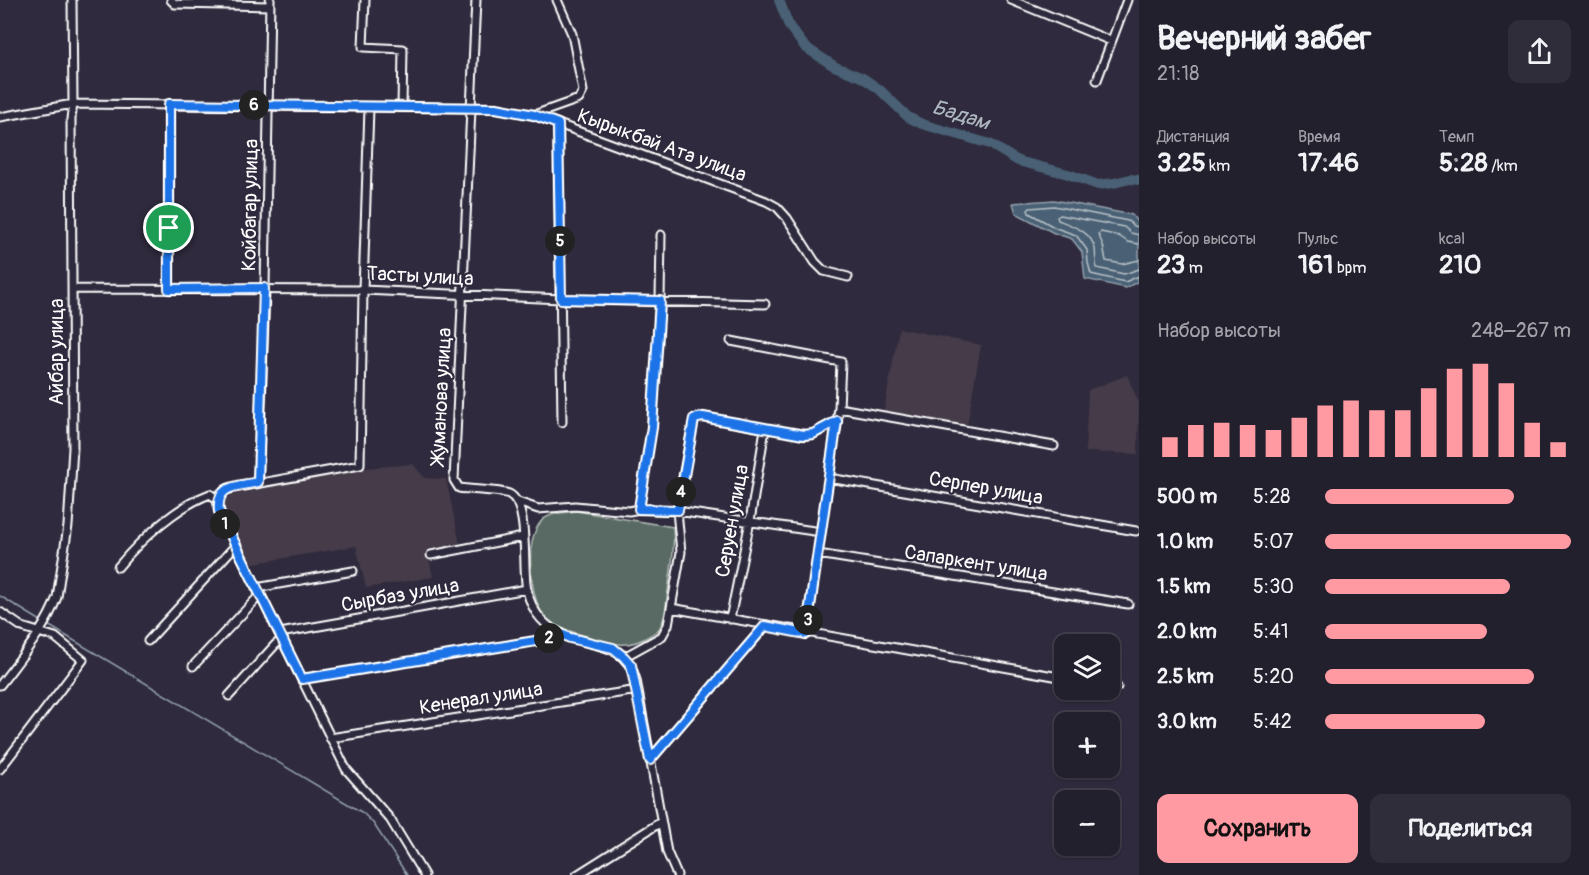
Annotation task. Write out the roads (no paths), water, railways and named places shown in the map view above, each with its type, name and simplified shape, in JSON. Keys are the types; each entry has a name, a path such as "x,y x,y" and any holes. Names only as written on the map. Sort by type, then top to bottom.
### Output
{"street":[{"name":"Айбар улица","path":"0,685 39,633 57,597 68,526 73,448 72,0"},
{"path":"171,0 175,4 270,3"},
{"path":"365,0 363,47 403,49 402,107"},
{"name":"Жуманова улица","path":"476,0 454,480 459,488 508,493 518,502"},
{"path":"534,115 579,99 583,91 572,34 557,0"},
{"path":"1011,0 1112,41"},
{"path":"1097,80 1127,0"},
{"name":"Койбагар улица","path":"258,482 270,3"},
{"name":"Кырыкбай Ата улица","path":"0,117 73,104 496,108 534,115 766,201 777,207 787,218 814,262 824,271 848,277"},
{"path":"169,104 169,289"},
{"path":"369,108 360,465 228,489 217,499 219,511 346,769 390,819 424,875"},
{"path":"558,124 562,422"},
{"path":"639,509 652,427 660,301 661,235"},
{"name":"Тасты улица","path":"73,289 363,290 561,299 765,304"},
{"path":"731,341 841,362 839,408 806,634"},
{"path":"839,408 1054,446"},
{"path":"624,657 662,636 668,625 681,552 678,510 694,419 703,417 804,435 813,434 837,421"},
{"name":"Серуен улица","path":"730,620 750,521 765,429"},
{"name":"Серпер улица","path":"829,478 1136,531"},
{"path":"118,567 130,552 182,508 210,494 217,499"},
{"path":"677,875 667,852 638,690 631,665 613,648 580,641 554,631 540,618 527,589 518,502 537,509 575,506 629,511 678,510 821,532"},
{"path":"430,555 523,537"},
{"path":"148,641 236,546"},
{"name":"Сапаркент улица","path":"818,554 1128,604"},
{"path":"256,588 353,571"},
{"name":"Сырбаз улица","path":"281,636 527,589"},
{"path":"193,666 260,595"},
{"path":"671,608 806,634 1054,676"},
{"path":"0,624 3,615 22,627 55,637 83,660 0,769"},
{"path":"650,760 765,626"},
{"path":"302,679 548,639 554,631"},
{"path":"229,696 281,636"},
{"name":"Кенерал улица","path":"330,738 638,690"},
{"path":"577,875 661,822"}],"water":[{"path":"1054,200 1132,215 1139,224 1137,282 1126,288 1085,279 1082,252 1072,239 1054,233 1016,213 1013,203"}],"waterway":[{"name":"Бадам","path":"779,0 789,26 805,47 834,66 863,78 879,89 908,117 922,124 990,144 1018,161 1068,174 1098,185 1130,179 1139,180"},
{"path":"0,596 41,621"},
{"path":"48,625 363,813 373,823 407,875"}]}
